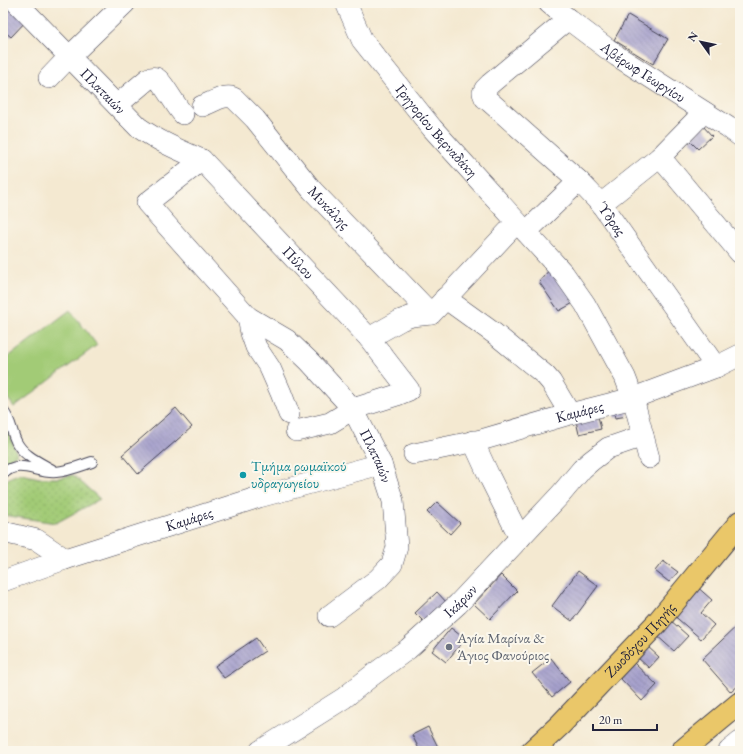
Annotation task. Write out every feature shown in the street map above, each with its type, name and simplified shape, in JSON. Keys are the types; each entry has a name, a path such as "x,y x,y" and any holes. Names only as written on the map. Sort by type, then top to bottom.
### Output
{"main road":[{"name":"Ζωοδόχου Πηγής","path":"532,751 560,725 657,623 740,522"},
{"path":"686,750 740,703"}],"street":[{"name":"Πλαταιών","path":"17,3 138,127 150,136 202,160 147,203 248,316 287,340 309,361 353,409 381,464 393,501 397,547 392,564 378,579 329,616"},
{"path":"49,78 125,3"},
{"name":"Γρηγορίου Βερναδάκη","path":"346,3 362,40 432,128 564,274 585,304 625,377 634,398 649,458"},
{"name":"Αβέρωφ Γεωργίου","path":"549,3 617,56 740,136"},
{"name":"Ύδρας","path":"568,19 490,84 483,93 489,101 579,181 601,204 716,367"},
{"name":"Μυκάλης","path":"117,105 149,78 155,78 160,81 178,108 193,110 225,96 232,96 255,119 312,190 431,314"},
{"path":"601,204 660,157 704,112"},
{"path":"660,157 740,253"},
{"name":"Πύλου","path":"202,160 369,338 409,390 353,409"},
{"path":"369,338 401,320 412,316 431,314 445,298 522,227 579,181"},
{"path":"445,298 495,334 545,375 551,382 570,414"},
{"path":"248,316 251,333 256,347 270,368 293,423 330,424 353,409"},
{"name":"Καμάρες","path":"414,454 473,441 634,398 716,367 740,355"},
{"name":"Ικάρων","path":"260,751 344,698 408,649 458,604 591,461 608,448 643,436"},
{"path":"473,441 520,538"},
{"name":"Καμάρες","path":"3,581 65,559 259,497 381,464"},
{"path":"3,532 37,540 65,559"},
{"path":"729,751 740,742"}],"lane":[{"path":"3,411 7,416 17,442 23,451 56,472"},
{"path":"3,474 14,467 23,467 42,472 56,472 72,469 92,462"}],"green space":[{"path":"70,310 97,345 14,407 3,392 3,361"},
{"path":"6,424 17,455 3,464 3,427"},
{"path":"22,474 39,478 58,478 73,475 100,499 56,523 3,515 3,484 11,477"}],"building":[{"path":"3,3 15,3 30,17 11,37 3,30"},
{"path":"628,15 668,39 653,64 614,40"},
{"path":"703,126 712,136 698,149 689,140"},
{"path":"555,263 577,301 559,311 539,282"},
{"path":"626,404 628,416 615,418 613,407"},
{"path":"176,408 192,427 138,474 122,455"},
{"path":"597,412 601,429 579,434 575,417"},
{"path":"437,502 460,523 450,534 427,512"},
{"path":"663,561 678,572 669,582 655,571"},
{"path":"578,571 598,586 572,621 552,606"},
{"path":"501,575 517,591 490,619 474,604"},
{"path":"695,585 712,600 701,613 714,625 701,639 671,613"},
{"path":"437,592 447,603 426,624 415,613"},
{"path":"669,619 688,636 674,651 655,634"},
{"path":"740,623 740,684 731,692 702,659"},
{"path":"451,628 465,639 446,662 432,651"},
{"path":"256,638 265,651 224,678 215,666"},
{"path":"647,646 659,657 649,668 637,657"},
{"path":"551,658 570,682 552,697 532,673"},
{"path":"634,663 657,685 642,701 620,678"},
{"path":"428,727 438,747 430,751 420,751 412,735"}],"place":[{"name":"Τμήμα ρωμαϊκού υδραγωγείου","path":"243,475"},
{"name":"Αγία Μαρίνα & Άγιος Φανούριος","path":"449,647"}]}
